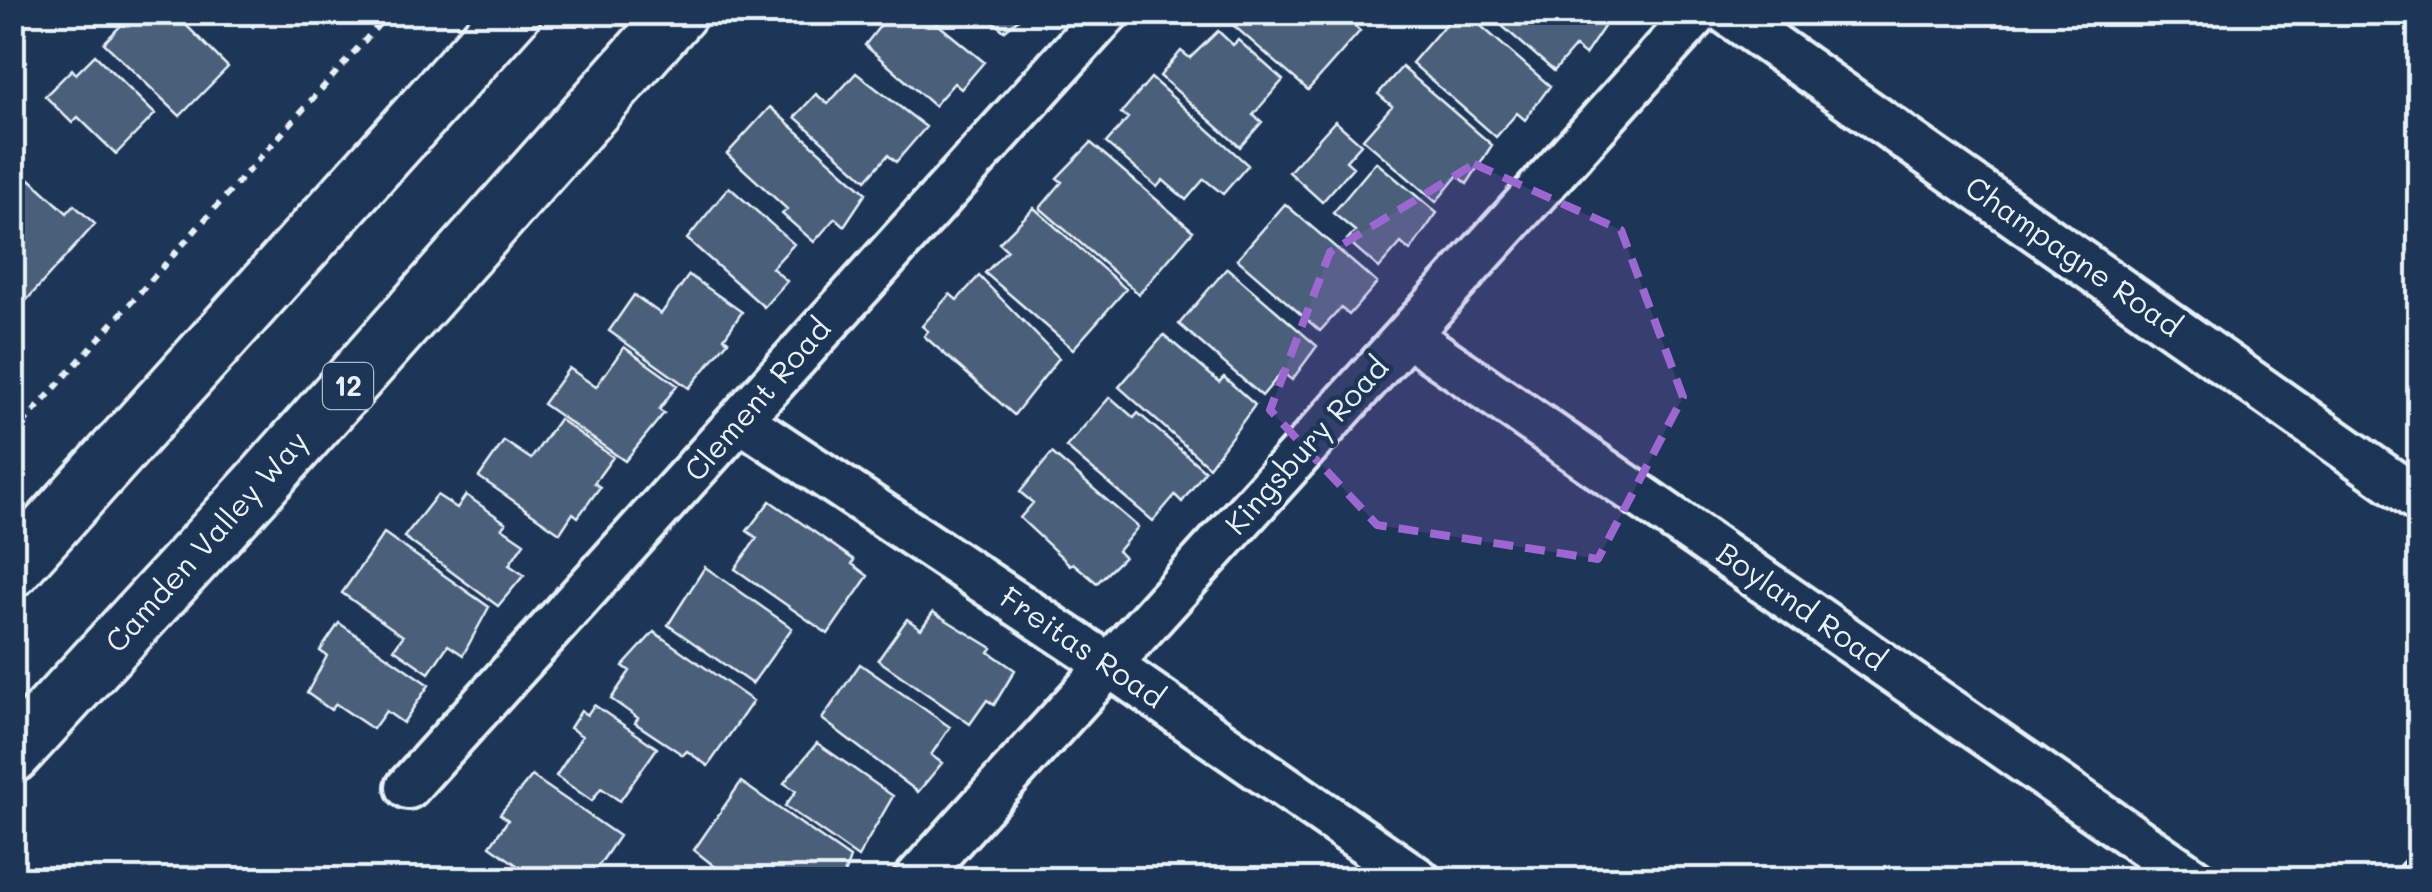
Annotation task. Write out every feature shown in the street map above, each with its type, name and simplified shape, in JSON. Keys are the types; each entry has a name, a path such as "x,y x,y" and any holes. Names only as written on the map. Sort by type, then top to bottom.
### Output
{"main road":[{"path":"12,569 513,12"},
{"name":"Camden Valley Way","path":"18,753 679,12"}],"street":[{"name":"Clement Road","path":"408,787 1108,12"},
{"name":"Kingsbury Road","path":"915,880 1700,12"},
{"name":"Champagne Road","path":"1726,12 2420,502"},
{"name":"Boyland Road","path":"1408,335 2195,880"},
{"name":"Freitas Road","path":"742,421 1109,665 1419,880"}],"path":[{"path":"12,436 390,12"}],"highlighted area":[{"path":"1474,164 1621,230 1683,397 1598,559 1377,525 1270,410 1330,252"}],"building":[{"path":"126,12 173,12 228,67 180,116 104,43 126,20 122,16"},
{"path":"237,12 266,12 253,27"},
{"path":"891,12 908,18 923,12 984,62 961,89 954,83 934,106 865,45"},
{"path":"983,12 1027,12 1004,31"},
{"path":"1218,12 1339,12 1360,31 1308,90"},
{"path":"1456,12 1465,12 1550,86 1525,120 1517,113 1496,137 1412,63"},
{"path":"1486,12 1598,12 1608,21 1585,55 1575,47 1554,71"},
{"path":"1218,31 1233,45 1238,40 1283,80 1253,115 1262,122 1240,147 1160,76 1181,51 1190,58"},
{"path":"95,55 155,114 116,154 78,117 72,123 45,96 72,69 76,74"},
{"path":"1402,67 1492,145 1467,184 1458,175 1436,202 1363,139 1392,106 1378,94"},
{"path":"856,73 926,127 896,162 888,155 866,180 795,117 816,94 828,104"},
{"path":"1151,78 1248,165 1223,194 1204,179 1186,200 1163,180 1157,187 1106,143 1128,118 1121,113"},
{"path":"770,107 866,193 844,226 835,218 814,242 782,214 787,209 727,154"},
{"path":"1335,121 1361,144 1346,161 1353,167 1322,202 1289,172"},
{"path":"1091,143 1193,231 1139,294 1040,208 1062,182 1057,178"},
{"path":"1376,162 1437,213 1410,251 1401,243 1379,268 1347,240 1355,231 1333,213"},
{"path":"30,179 67,213 74,205 95,224 16,312 12,244 21,235 12,227 12,199"},
{"path":"729,187 794,244 772,268 787,281 764,307 687,239"},
{"path":"1285,204 1377,283 1349,315 1341,308 1320,331 1237,259"},
{"path":"1034,208 1126,289 1073,349 985,273 1007,250 999,243"},
{"path":"1227,268 1317,346 1292,380 1282,372 1262,396 1179,324"},
{"path":"689,275 742,312 724,338 728,341 689,388 609,331 634,295 661,314"},
{"path":"979,276 1059,358 1014,415 924,336 928,331 922,326 950,294 957,300"},
{"path":"1164,335 1219,382 1224,377 1255,405 1209,467 1119,387"},
{"path":"624,347 677,385 659,410 664,413 625,461 543,404 569,368 596,387"},
{"path":"1110,397 1134,418 1138,413 1205,471 1182,502 1175,495 1153,521 1066,447"},
{"path":"559,419 613,457 594,483 600,487 578,517 573,513 560,533 479,477 504,441 531,459"},
{"path":"1052,453 1138,527 1118,551 1124,557 1097,583 1073,563 1070,565 1020,518 1033,503 1020,492"},
{"path":"437,495 457,508 466,495 506,523 502,528 524,543 509,565 524,575 498,606 404,537"},
{"path":"770,501 854,560 852,564 868,576 828,634 735,569 757,538 747,531"},
{"path":"384,533 489,607 463,655 448,645 429,673 394,649 403,636 342,593"},
{"path":"705,567 792,628 752,684 668,625"},
{"path":"933,612 992,648 989,652 1015,670 994,705 987,700 970,724 878,660 907,619 921,629"},
{"path":"339,623 429,685 403,723 386,711 373,729 336,704 331,710 307,693 327,656 320,651"},
{"path":"654,632 753,701 708,766 687,751 683,755 635,723 638,718 611,699 630,671 623,666"},
{"path":"860,664 950,727 931,755 942,763 918,792 822,719"},
{"path":"594,705 657,748 620,801 601,788 592,801 556,776 582,736 570,728 581,711 587,715"},
{"path":"817,743 893,796 858,857 785,806 796,791 784,783"},
{"path":"532,776 619,836 589,880 538,880 490,846 508,820 500,814"},
{"path":"741,782 850,858 842,880 732,880 694,850"}]}
